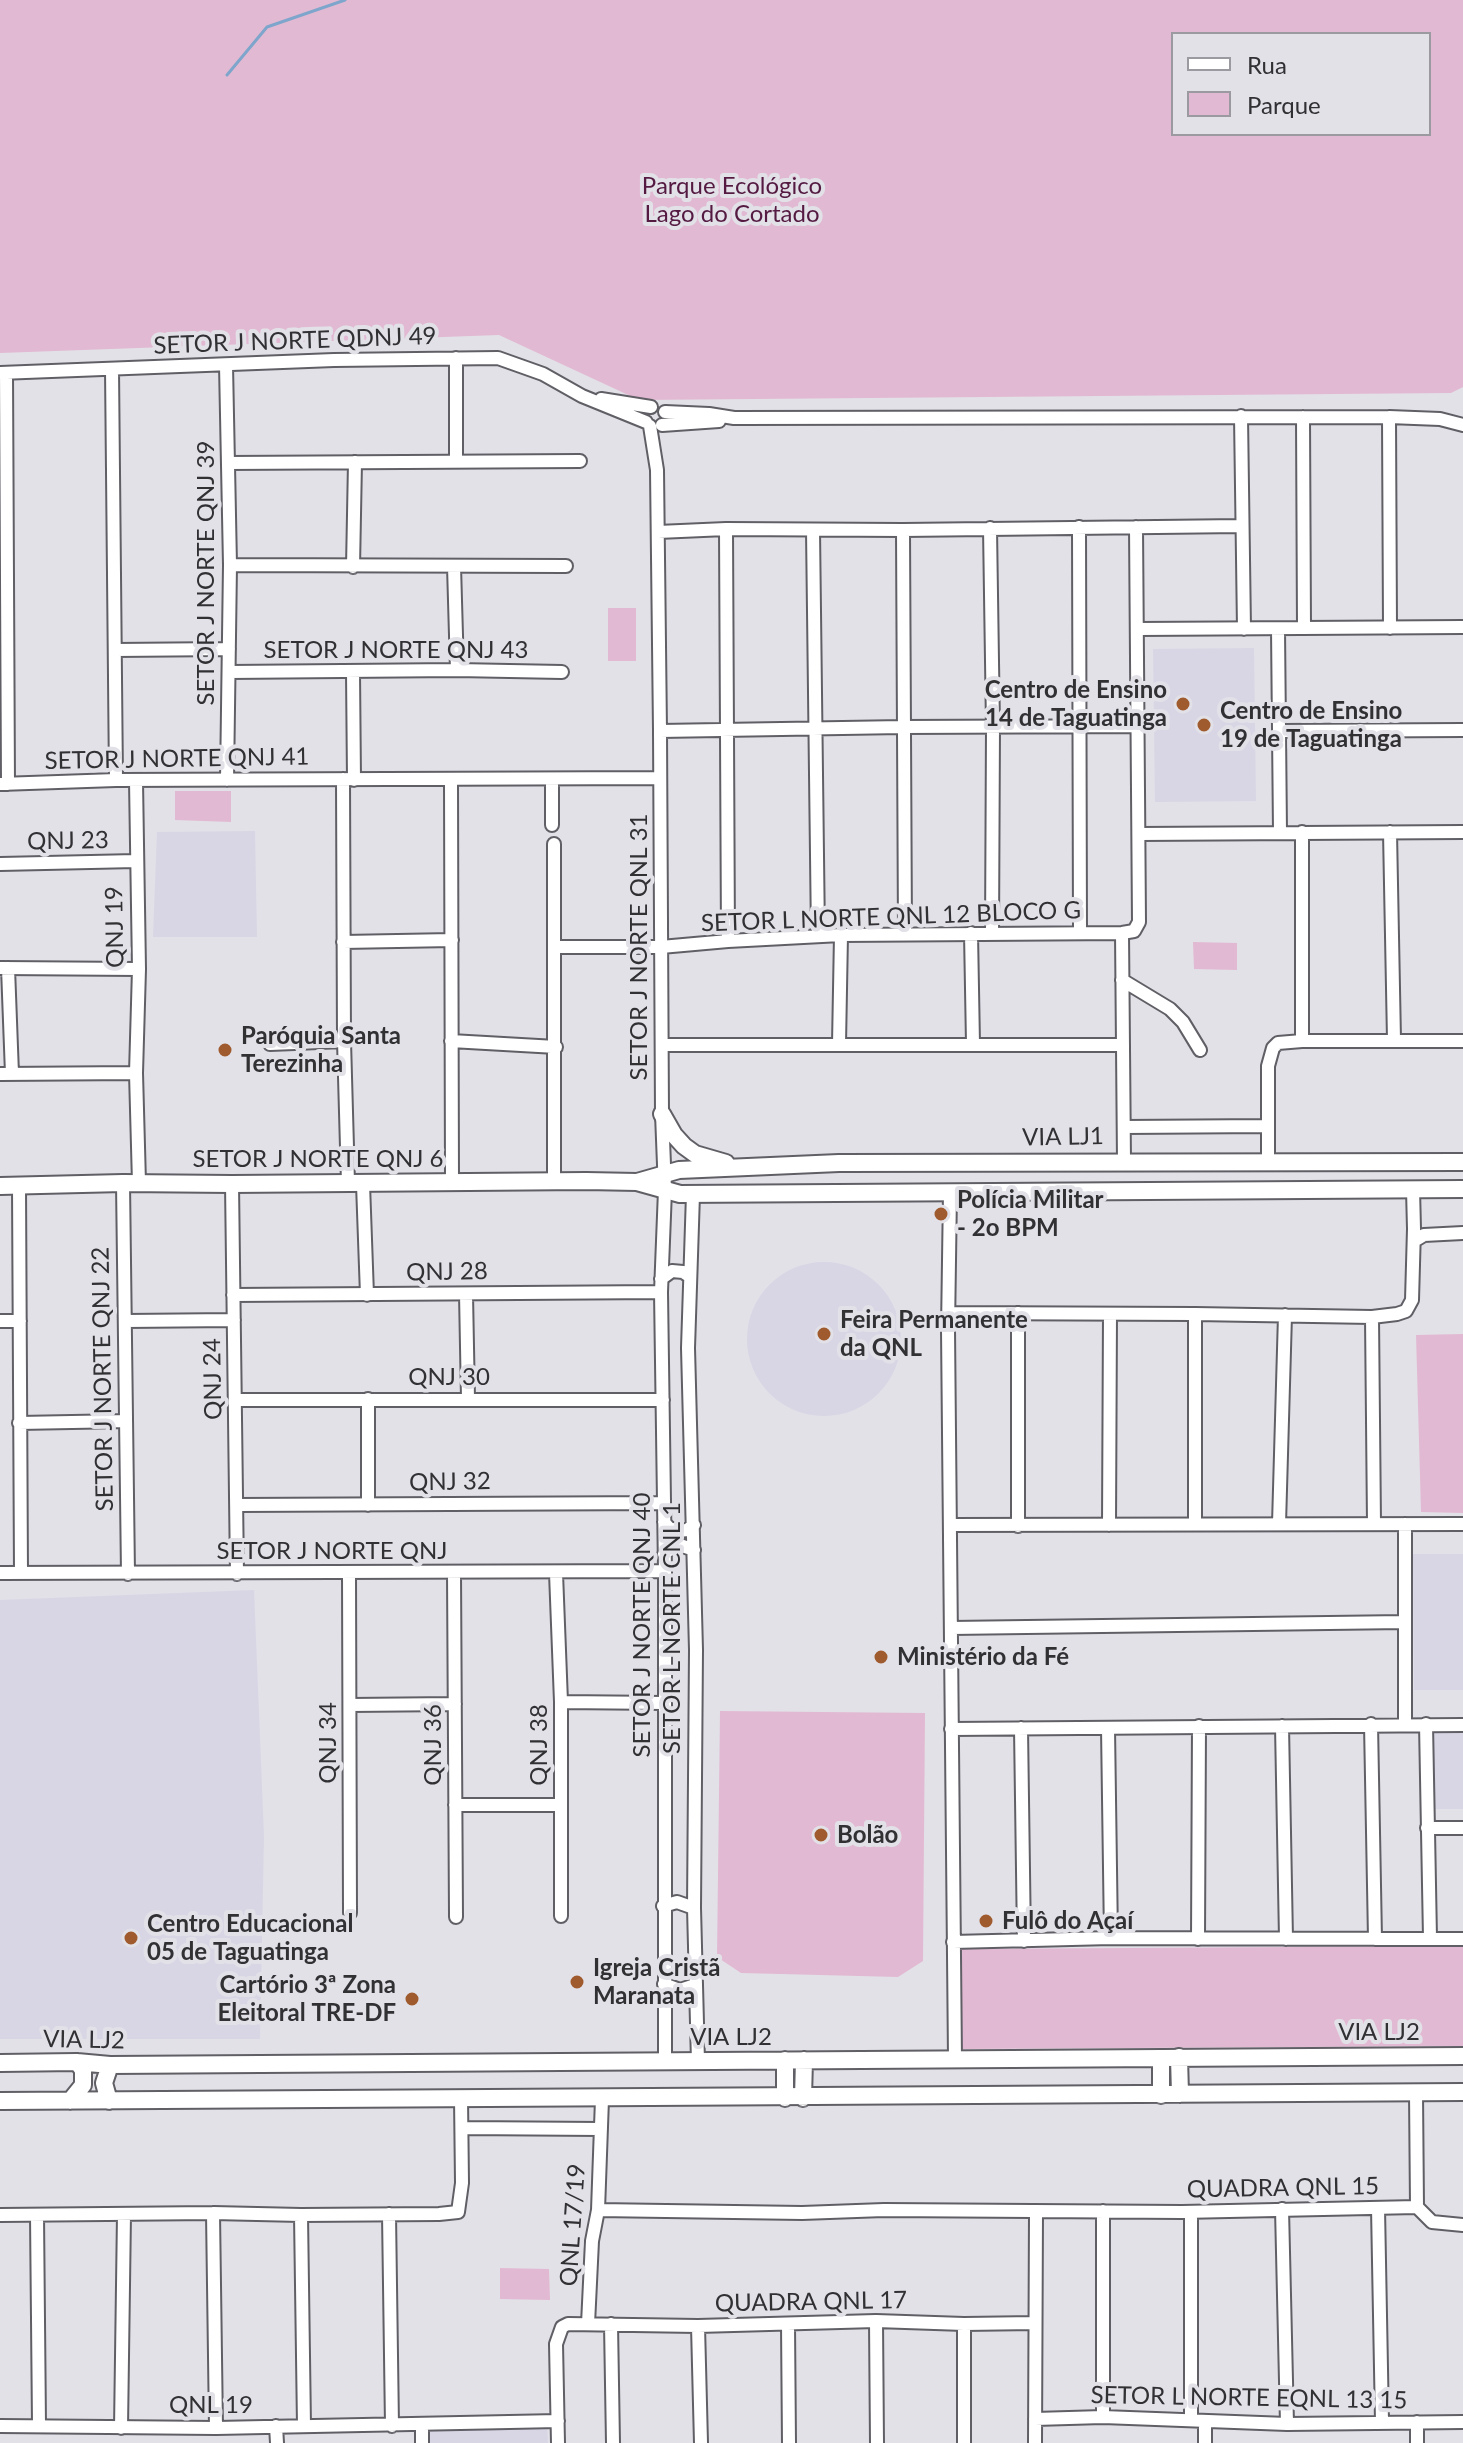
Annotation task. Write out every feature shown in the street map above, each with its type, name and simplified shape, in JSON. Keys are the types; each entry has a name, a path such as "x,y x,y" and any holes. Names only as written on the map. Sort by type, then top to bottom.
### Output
{"main road":[{"path":"662,1114 674,1135 695,1154 739,1166"},
{"path":"1073,1192 1079,1188 1083,1172 1075,1162"},
{"path":"1349,1190 1344,1185 1345,1177 1349,1169 1359,1162"},
{"name":"VIA LJ1","path":"664,1181 739,1166 839,1163 1463,1162"},
{"path":"838,1193 832,1192 830,1184 839,1163"},
{"path":"1316,1190 1322,1187 1324,1179 1319,1163"},
{"name":"SETOR J NORTE QNJ 6","path":"0,1186 664,1181"},
{"path":"664,1181 680,1194 1463,1189"},
{"name":"VIA LJ2","path":"0,2063 110,2065 1463,2056"},
{"path":"1179,2057 1180,2094"},
{"path":"1161,2058 1161,2095"},
{"path":"785,2060 785,2098"},
{"path":"803,2098 804,2060"},
{"path":"70,2101 83,2085 83,2070 77,2062"},
{"path":"109,2101 104,2083 110,2065"},
{"path":"0,2101 1463,2092"}],"street":[{"path":"456,358 456,460"},
{"name":"SETOR J NORTE QDNJ 49","path":"3,373 498,358 543,374 582,396"},
{"name":"SETOR J NORTE QNJ 39","path":"226,365 230,565 227,780"},
{"path":"112,369 116,780"},
{"path":"3,373 4,784"},
{"path":"582,396 651,407 645,413 657,422"},
{"path":"582,396 657,422 734,418 1241,416 1440,419 1463,415"},
{"path":"1241,416 1244,629"},
{"path":"1303,417 1304,628"},
{"path":"1389,417 1390,628"},
{"path":"1440,419 1463,425"},
{"name":"SETOR J NORTE QNL 31","path":"657,422 664,1181"},
{"path":"228,463 580,461"},
{"path":"353,567 355,462"},
{"path":"658,532 1241,526"},
{"path":"1079,527 1080,932"},
{"path":"1124,1161 1122,980 1126,933 1134,931 1139,922 1136,527"},
{"path":"990,528 992,934"},
{"path":"726,529 728,941"},
{"path":"813,530 818,936"},
{"path":"903,530 905,934"},
{"path":"230,565 566,566"},
{"path":"454,566 457,670"},
{"path":"1138,629 1463,627"},
{"path":"1278,629 1280,832"},
{"path":"115,650 229,649"},
{"name":"SETOR J NORTE QNJ 43","path":"229,672 562,672"},
{"path":"353,672 343,942 344,1041 367,1295"},
{"path":"660,731 1138,726"},
{"path":"1279,731 1463,730"},
{"name":"SETOR J NORTE QNJ 41","path":"4,784 116,780 660,778"},
{"path":"552,779 552,825"},
{"path":"451,780 452,1182"},
{"name":"QNJ 19","path":"131,1183 139,969 136,781"},
{"path":"1302,832 1302,1041"},
{"path":"1390,832 1394,1040"},
{"path":"1139,834 1463,832"},
{"path":"554,844 554,1181"},
{"name":"QNJ 23","path":"0,864 136,861"},
{"path":"971,933 973,1044"},
{"name":"SETOR L NORTE QNL 12 BLOCO G","path":"556,947 661,947 841,935 1126,933"},
{"path":"839,1044 841,935"},
{"path":"343,942 452,940"},
{"path":"136,1073 6,1074 10,1025 4,968 139,969"},
{"path":"1122,980 1170,1009 1183,1022 1200,1050"},
{"path":"270,1044 344,1041"},
{"path":"451,1041 556,1047"},
{"path":"1268,1161 1268,1066 1273,1048 1278,1043 1463,1041"},
{"path":"662,1045 1122,1045"},
{"path":"1124,1127 1268,1126"},
{"name":"SETOR J NORTE QNJ 40","path":"664,1181 661,1286 665,1571 665,2061"},
{"name":"SETOR J NORTE QNJ 22","path":"128,1574 125,1321 131,1183"},
{"name":"QNJ 24","path":"232,1184 237,1574"},
{"path":"19,1186 21,1573"},
{"path":"948,1313 1372,1317 1406,1311 1412,1300 1417,1235 1413,1189"},
{"path":"950,1192 948,1313 955,2059"},
{"name":"SETOR L NORTE CNL 1","path":"693,1194 688,1348 696,1650 694,1908 698,2062"},
{"path":"1417,1235 1463,1233"},
{"name":"QNJ 28","path":"233,1295 466,1294 661,1286 672,1271 689,1276"},
{"path":"466,1294 468,1399"},
{"path":"1018,1313 1018,1526"},
{"path":"1109,1525 1110,1314"},
{"path":"1195,1314 1195,1524"},
{"path":"1279,1524 1285,1315"},
{"path":"1372,1317 1374,1524"},
{"path":"125,1321 234,1320"},
{"path":"0,1321 20,1321"},
{"path":"368,1399 368,1505"},
{"name":"QNJ 30","path":"235,1400 663,1400"},
{"path":"19,1423 125,1421"},
{"name":"QNJ 32","path":"237,1505 663,1503"},
{"path":"664,1522 669,1528 679,1531 694,1525"},
{"path":"1405,1524 1405,1724"},
{"path":"951,1525 1463,1524"},
{"path":"664,1554 680,1545 694,1550"},
{"name":"SETOR J NORTE QNJ","path":"0,1573 665,1571"},
{"name":"QNJ 34","path":"349,1573 350,1913"},
{"name":"QNJ 36","path":"454,1573 456,1917"},
{"name":"QNJ 38","path":"556,1573 561,1702 561,1916"},
{"path":"951,1628 1404,1622"},
{"path":"561,1702 664,1703"},
{"path":"350,1705 455,1704"},
{"path":"1371,1724 1375,1939"},
{"path":"1426,1724 1430,1938"},
{"path":"951,1729 1463,1725"},
{"path":"1198,1939 1199,1726"},
{"path":"1282,1726 1286,1939"},
{"path":"1021,1728 1024,1941"},
{"path":"1108,1728 1111,1938"},
{"path":"455,1805 561,1805"},
{"path":"1427,1828 1463,1828"},
{"path":"663,1906 677,1902 694,1908"},
{"path":"953,1942 1111,1938 1463,1939"},
{"path":"664,1984 680,1990 695,1985"},
{"path":"1416,2093 1417,2207 1432,2222 1463,2225"},
{"path":"0,2215 458,2212 462,2183 461,2098"},
{"name":"QNL 17/19","path":"588,2324 592,2241 598,2210 602,2099"},
{"name":"QNL 17/19","path":"462,2128 601,2129"},
{"name":"QUADRA QNL 15","path":"1036,2212 1417,2207"},
{"path":"1378,2208 1382,2422"},
{"path":"1282,2209 1287,2424"},
{"path":"598,2210 1036,2212 1035,2443"},
{"path":"1103,2211 1103,2417"},
{"path":"1191,2212 1191,2420"},
{"path":"213,2213 216,2428"},
{"path":"121,2428 124,2214"},
{"path":"389,2214 392,2426"},
{"path":"37,2215 39,2425"},
{"path":"301,2215 304,2426"},
{"path":"876,2321 877,2443"},
{"name":"QUADRA QNL 17","path":"588,2324 1035,2323"},
{"path":"558,2443 558,2334 568,2324 588,2324"},
{"path":"611,2324 613,2443"},
{"path":"788,2324 789,2443"},
{"path":"964,2324 964,2443"},
{"path":"698,2326 701,2443"},
{"name":"SETOR L NORTE EQNL 13 15","path":"1035,2419 1103,2417 1287,2424 1463,2422"},
{"name":"QNL 19","path":"0,2426 216,2428 558,2421"},
{"path":"1205,2421 1205,2443"},
{"path":"1417,2422 1417,2443"},
{"path":"422,2424 422,2443"},
{"path":"276,2426 277,2443"},
{"path":"149,2427 149,2443"}],"shaded area":[{"name":"Centro de Ensino 19 de Taguatinga","path":"1254,648 1256,801 1155,802 1153,649"},
{"path":"255,831 257,937 153,937 157,832"},
{"name":"Feira Permanente da QNL","path":"824,1262 853,1268 878,1285 895,1310 901,1339 895,1368 878,1393 853,1410 824,1416 795,1410 770,1393 753,1368 747,1339 753,1310 770,1285 795,1268"},
{"path":"1413,1554 1463,1554 1463,1690 1414,1690"},
{"path":"254,1590 264,1836 260,2039 0,2039 0,1600"},
{"path":"1434,1732 1463,1732 1463,1809 1434,1809"},
{"path":"547,2423 548,2443 424,2443 424,2424"}],"green space":[{"name":"Parque Ecológico Lago do Cortado","path":"0,0 1463,0 1463,387 1451,393 639,400 499,335 0,353"},
{"path":"608,608 636,608 636,661 608,661"},
{"path":"175,791 231,791 231,822 175,820"},
{"path":"1193,942 1237,943 1237,970 1194,969"},
{"path":"1463,1334 1463,1513 1421,1512 1416,1335"},
{"name":"Bolão","path":"720,1711 925,1713 923,1961 898,1977 741,1973 717,1957"},
{"path":"1463,1946 1463,2046 962,2049 961,1949"},
{"path":"500,2268 549,2269 550,2300 500,2299"}],"waterway":[{"path":"227,75 267,27 345,0"}],"place":[{"name":"Centro de Ensino 14 de Taguatinga","path":"1183,704"},
{"name":"Centro de Ensino 19 de Taguatinga","path":"1204,725"},
{"name":"Paróquia Santa Terezinha","path":"225,1050"},
{"name":"Polícia Militar - 2o BPM","path":"941,1214"},
{"name":"Feira Permanente da QNL","path":"824,1334"},
{"name":"Ministério da Fé","path":"881,1657"},
{"name":"Bolão","path":"821,1835"},
{"name":"Fulô do Açaí","path":"986,1921"},
{"name":"Centro Educacional 05 de Taguatinga","path":"131,1938"},
{"name":"Igreja Cristã Maranata","path":"577,1982"},
{"name":"Cartório 3ª Zona Eleitoral TRE-DF","path":"412,1999"}]}
